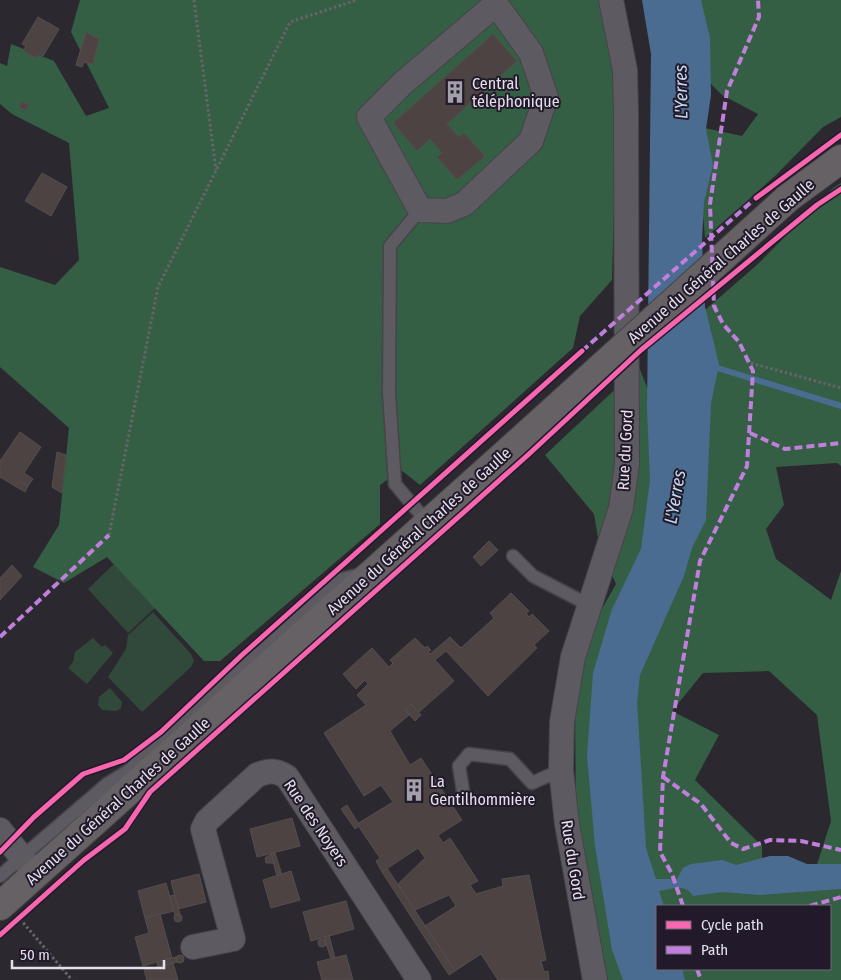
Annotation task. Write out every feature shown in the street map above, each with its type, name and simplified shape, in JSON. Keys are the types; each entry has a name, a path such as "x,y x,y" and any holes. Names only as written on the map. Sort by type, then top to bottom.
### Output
{"main road":[{"name":"Avenue du Général Charles de Gaulle","path":"2,894 28,865 431,522 788,198 841,159"}],"street":[{"name":"Rue du Gord","path":"594,980 576,880 561,770 562,722 573,657 621,508 627,464 626,113 624,70 611,0"},
{"path":"496,4 531,54 546,97 531,141 464,204 447,211 420,210 368,117 403,83 496,4"},
{"name":"Rue des Noyers","path":"193,948 233,939 203,829 207,821 257,775 267,771 278,771 287,777 419,980"},
{"path":"0,830 28,865"}],"lane":[{"path":"420,210 390,246 390,393 395,484 422,516 431,522"},
{"path":"513,556 533,576 589,605"},
{"path":"464,797 459,766 469,754 510,759 532,783 561,770"}],"path":[{"path":"194,0 216,171"},
{"path":"109,535 158,287 290,22 357,0"},
{"path":"751,363 841,388"},
{"path":"2,894 72,980"}],"green space":[{"path":"80,0 605,0 618,58 612,280 580,316 573,348 420,485 401,470 380,485 380,524 220,661 204,661 107,557 64,583 33,567 59,525 69,428 0,367 0,267 55,285 79,260 69,143 12,114 0,104 0,63 7,66 11,44 54,61 86,116 109,108 71,32"},
{"path":"692,0 841,0 841,117 823,127 775,176 705,238 700,177 700,127 742,136 758,114 722,95 699,72"},
{"path":"841,183 841,466 837,463 776,467 784,505 766,529 776,559 831,600 841,571 841,980 677,980 673,970 831,970 831,905 656,905 647,890 628,668 697,317 758,264 833,188","holes":["769,671 817,715 831,821 809,889 762,890 762,846 695,780 719,735 672,711 703,673"]},
{"path":"639,367 659,417 638,583 625,980 608,980 576,812 575,705 591,628 616,584 600,549 594,514 545,455"},
{"path":"116,562 157,606 128,633 88,589"},
{"path":"153,612 191,654 194,661 191,667 142,712 108,677 126,649 128,635"},
{"path":"93,638 102,647 105,645 113,653 87,684 68,668 73,662 75,652"},
{"path":"110,688 122,702 121,708 117,711 102,710 98,705 99,697"}],"water":[{"name":"L'Yerres","path":"642,0 701,0 710,38 711,95 706,129 713,165 704,202 702,241 705,307 719,364 711,404 706,520 692,548 684,576 640,675 637,702 646,848 656,879 677,879 683,868 691,864 722,860 736,865 770,856 788,856 807,864 841,864 841,889 760,895 722,892 693,896 686,889 682,888 659,891 664,905 656,905 656,970 682,970 685,980 623,980 612,950 595,846 587,756 593,673 612,609 641,549 650,480 647,409 651,54"}],"building":[{"path":"38,17 59,29 43,56 39,54 36,58 23,51 26,46 22,44"},
{"path":"86,32 99,39 93,64 84,62 82,67 76,65"},
{"name":"Central téléphonique","path":"493,34 517,61 447,124 459,137 464,133 485,156 457,180 437,157 442,153 430,139 417,151 393,123"},
{"path":"22,102 29,105 26,110 19,107"},
{"path":"42,173 67,187 51,216 25,201"},
{"path":"20,432 41,447 24,473 33,479 28,486 20,481 15,486 0,477 0,461"},
{"path":"57,452 66,455 62,493 52,487"},
{"path":"20,481 28,486 25,492 15,486"},
{"path":"489,541 498,550 481,566 473,557"},
{"path":"12,565 22,576 0,600 0,578"},
{"name":"La Gentilhommière","path":"511,593 529,611 526,613 529,617 532,614 549,631 534,645 537,648 488,696 446,651 435,660 454,681 418,713 411,704 405,710 409,715 390,731 410,765 421,758 462,820 438,835 443,843 450,838 478,881 470,885 476,894 503,886 502,879 529,875 546,960 541,961 544,972 548,971 549,980 498,980 481,954 455,971 425,926 456,906 449,895 415,910 398,884 425,858 418,848 382,872 376,861 380,858 357,824 393,802 381,785 364,796 324,733 366,705 357,695 368,684 365,680 356,689 343,674 372,648 389,667 393,663 390,660 415,638 425,648 427,646 431,650 428,652 430,654 450,637 461,648 494,618 490,613"},
{"path":"411,704 421,715 415,721 405,710"},
{"path":"347,805 359,826 355,829 341,809"},
{"path":"292,818 300,846 257,857 250,829"},
{"path":"275,853 282,875 277,876 271,854"},
{"path":"271,854 274,863 266,863 265,858"},
{"path":"387,868 455,971 449,975 382,872"},
{"path":"291,871 300,900 271,908 263,880"},
{"path":"199,874 206,902 178,909 171,881"},
{"path":"166,883 174,911 145,918 138,891"},
{"path":"174,895 180,914 175,915 170,896"},
{"path":"346,901 354,929 311,941 303,912"},
{"path":"160,914 172,958 143,966 135,937 149,933 145,918"},
{"path":"178,914 182,918 178,922 174,918"},
{"path":"329,935 335,958 331,959 324,937"},
{"path":"322,939 326,943 322,947 318,943"},
{"path":"180,955 184,959 180,963 176,959"},
{"path":"346,955 353,980 322,980 317,962"},
{"path":"176,957 177,962 158,967 157,962"},
{"path":"173,963 178,980 147,980 144,970"}],"waterway":[{"path":"711,366 841,406"}],"marked path":[{"path":"683,905 672,874 660,852 663,777 700,561 747,466 753,371 739,342 723,324 714,306 710,204 727,91 759,17 758,0"},
{"path":"582,351 756,198"},
{"path":"750,433 785,449 841,443"},
{"path":"0,637 109,535"},
{"path":"663,777 701,804 731,843 743,849 770,840 801,841 841,850"},
{"path":"813,905 841,897"},
{"path":"697,970 701,980"}],"cycle path":[{"path":"756,198 841,135"},
{"path":"0,935 84,860 125,829 150,792 529,454 641,350 817,205 841,189"},
{"path":"0,852 34,817 83,774 124,760 161,732 242,655 582,351"}],"place":[{"name":"Central téléphonique","path":"455,92"},
{"name":"La Gentilhommière","path":"414,790"}]}
